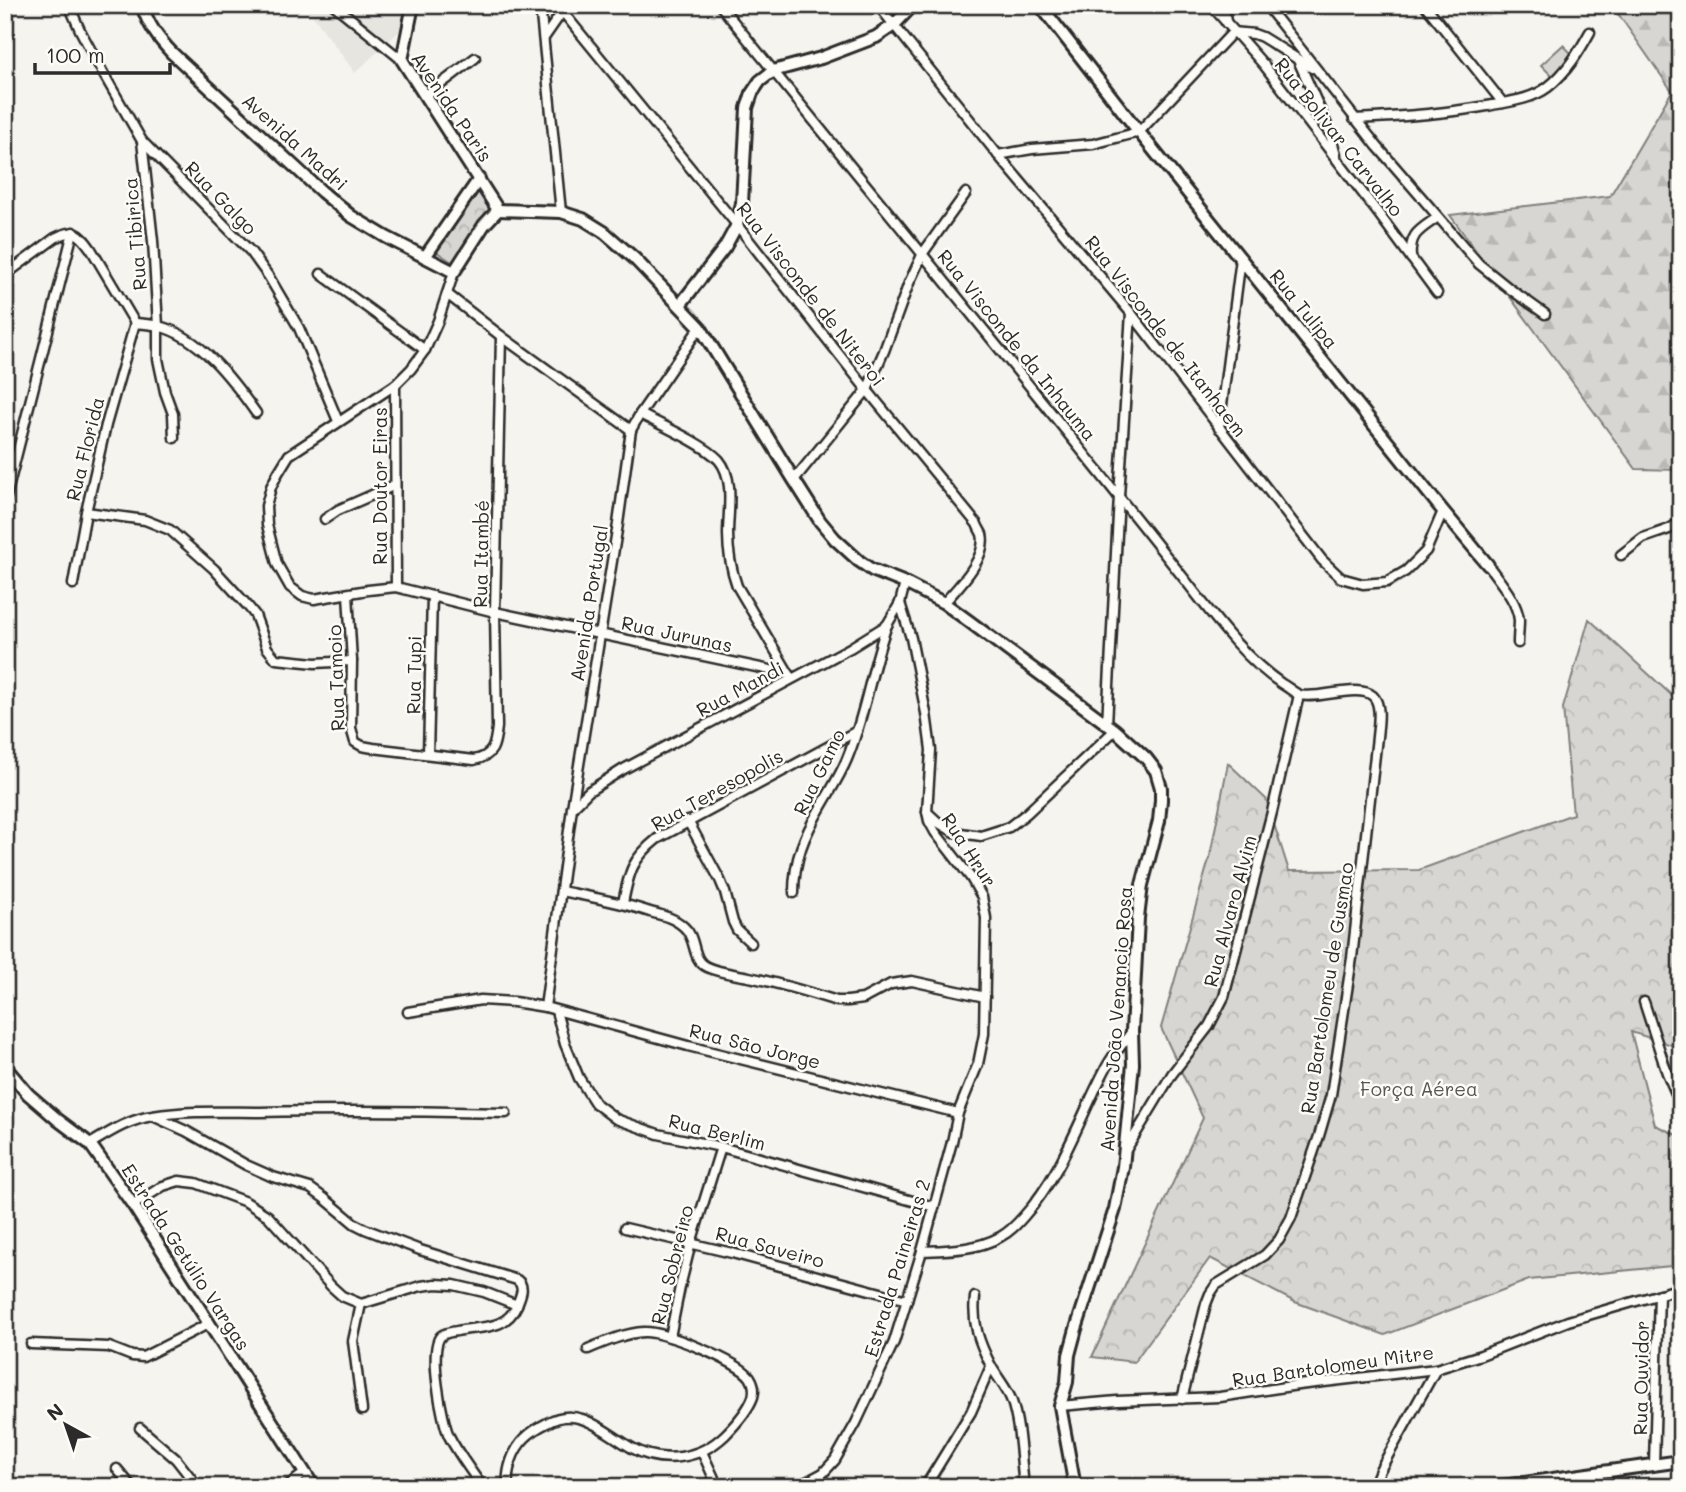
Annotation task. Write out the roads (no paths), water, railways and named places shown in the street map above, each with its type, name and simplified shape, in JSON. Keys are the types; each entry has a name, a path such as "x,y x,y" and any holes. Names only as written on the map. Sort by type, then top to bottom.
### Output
{"main road":[{"name":"Avenida Madri","path":"142,5 150,27 159,39 322,192 351,216 454,272"},
{"path":"402,60 413,5"},
{"path":"680,305 725,247 737,225 742,203 747,108 760,81 773,71 821,58 876,37 894,25 913,5"},
{"name":"Rua Tulipa","path":"1040,5 1488,565"},
{"name":"Avenida Paris","path":"402,60 498,210"},
{"path":"425,257 479,179"},
{"path":"454,272 484,225 498,210"},
{"name":"Avenida João Venancio Rosa","path":"498,210 561,212 583,219 604,232 634,258 700,327 820,521 835,539 872,570 944,603 1111,727 1146,758 1156,771 1161,788 1159,821 1142,885 1138,918 1132,1031 1133,1064 1125,1153 1115,1209 1076,1329 1060,1406 1075,1487"},
{"name":"Estrada Getúlio Vargas","path":"5,1067 28,1094 89,1144 133,1205 314,1487"},
{"path":"1495,1487 1681,1461"}],"street":[{"name":"Rua Galgo","path":"69,5 97,62 142,141 251,252 269,277 299,328 338,421"},
{"name":"Avenida Paris","path":"334,5 402,60"},
{"path":"540,5 561,212"},
{"name":"Rua Visconde da Inhauma","path":"720,5 923,253 1240,649 1270,676 1299,695"},
{"name":"Rua Visconde de Itanhaem","path":"878,5 998,155 1131,313 1322,560 1341,578 1363,584 1387,582 1406,571 1426,551 1443,511"},
{"name":"Rua Bolivar Carvalho","path":"1211,5 1264,65 1437,293"},
{"path":"1224,5 1226,24"},
{"path":"1266,5 1354,119 1479,264 1545,314"},
{"path":"1425,5 1503,103"},
{"path":"544,38 565,8"},
{"name":"Rua Visconde de Niteroi","path":"565,8 867,390 977,524 982,534 983,548 978,560 944,603"},
{"path":"998,155 1093,144 1139,132 1233,32 1262,37 1316,70"},
{"path":"1354,119 1437,114 1524,99 1546,88 1563,72 1578,54 1590,32"},
{"path":"425,96 475,58"},
{"path":"1298,60 1327,125 1338,160"},
{"name":"Rua Tibirica","path":"142,141 149,199 158,359 173,414 174,438"},
{"path":"794,480 867,390 923,253 966,194"},
{"path":"1411,259 1410,245 1414,236 1438,217"},
{"path":"5,275 64,233 73,232 83,237 135,323 158,326 184,337 208,355 233,381 256,413"},
{"path":"5,501 73,232"},
{"path":"1219,428 1241,258"},
{"path":"396,587 314,599 302,596 290,587 277,564 267,525 266,506 271,487 289,454 395,385 411,369 425,350 438,321 454,272"},
{"path":"321,274 425,350"},
{"path":"447,293 501,336 631,430 700,327"},
{"path":"927,812 954,832 981,836 1009,827 1027,813 1111,727 1119,496 1131,313"},
{"name":"Rua Florida","path":"73,584 106,425 135,323"},
{"name":"Rua Itambé","path":"428,754 474,760 489,754 495,741 501,336"},
{"name":"Rua Doutor Eiras","path":"395,385 396,587"},
{"path":"640,414 706,450 725,470 732,571 737,586 790,676"},
{"name":"Avenida Portugal","path":"545,1007 572,808 631,430"},
{"path":"325,519 338,510 395,485"},
{"path":"86,512 145,520 170,530 215,569 247,605 255,615 267,648 276,659 315,663 352,661"},
{"path":"1621,555 1643,538 1681,522"},
{"name":"Rua Tulipa","path":"1488,565 1516,610 1519,619 1518,643"},
{"name":"Rua Mandi","path":"572,808 589,791 622,770 790,676 850,648 887,625 900,603 905,583"},
{"name":"Rua Jurunas","path":"396,587 495,612 790,676"},
{"name":"Rua Tamoio","path":"348,594 352,661 351,728 355,742 373,748 428,754"},
{"name":"Rua Tupi","path":"428,754 432,596"},
{"name":"Rua Hrur","path":"900,603 911,638 931,750 927,812 929,821 971,878 982,897 986,918 984,1034 978,1064 958,1113"},
{"name":"Rua Gamo","path":"794,893 794,873 803,840 847,760 887,625"},
{"name":"Rua Bartolomeu de Gusmao","path":"1182,1399 1210,1294 1216,1285 1265,1255 1279,1240 1291,1218 1331,1095 1353,944 1377,737 1378,706 1373,695 1366,691 1299,695"},
{"name":"Rua Alvaro Alvim","path":"1125,1153 1172,1074 1209,1026 1224,997 1299,695"},
{"name":"Rua Teresopolis","path":"624,903 628,878 636,859 657,839 857,731"},
{"path":"688,821 720,880 737,930 751,943"},
{"path":"561,891 624,903 666,916 686,928 697,958 709,969 805,990 837,1001 863,999 891,984 912,981 985,997"},
{"name":"Rua São Jorge","path":"408,1012 481,1000 545,1007 555,1012 958,1113"},
{"path":"1644,1002 1667,1073 1681,1105"},
{"name":"Rua Berlim","path":"555,1012 579,1078 595,1103 616,1119 658,1134 720,1147 934,1208"},
{"path":"922,1251 959,1250 988,1243 1012,1229 1033,1206 1054,1175 1107,1066 1132,1031"},
{"path":"89,1144 121,1126 153,1116 187,1113 349,1110 506,1114"},
{"name":"Estrada Paineiras 2","path":"797,1487 823,1474 835,1460 856,1423 894,1342 922,1251 958,1113"},
{"path":"153,1116 186,1131 246,1165 273,1177 310,1188 344,1216 365,1229 420,1250 510,1276 522,1285 523,1289 513,1314 505,1321 446,1334 437,1343 439,1398 448,1434 482,1487"},
{"name":"Rua Sobreiro","path":"508,1487 507,1480 516,1449 525,1438 553,1419 574,1416 591,1422 632,1448 652,1457 681,1458 702,1452 737,1423 752,1398 752,1379 730,1362 670,1338 691,1243 720,1147"},
{"path":"133,1205 163,1186 179,1181 196,1183 246,1202 268,1216 342,1296 361,1304 436,1284 484,1292 517,1304"},
{"name":"Rua Saveiro","path":"625,1228 907,1300"},
{"name":"Rua Bartolomeu Mitre","path":"1060,1406 1220,1397 1436,1369 1481,1355 1568,1321 1681,1288"},
{"name":"Rua Ouvidor","path":"1654,1464 1658,1294"},
{"path":"975,1297 973,1315 976,1330 991,1366 1012,1401 1024,1487"},
{"path":"361,1304 353,1341 362,1410"},
{"path":"32,1344 109,1347 132,1356 143,1357 210,1323"},
{"path":"588,1349 614,1338 643,1332 670,1338"},
{"path":"925,1487 971,1412 991,1366"},
{"path":"1373,1487 1436,1369"},
{"path":"140,1428 176,1459 198,1487"},
{"path":"702,1452 718,1487"},
{"path":"117,1469 132,1487"},
{"path":"286,1487 305,1474"}],"park label":[{"name":"Força Aérea","path":"1419,1089"}]}
